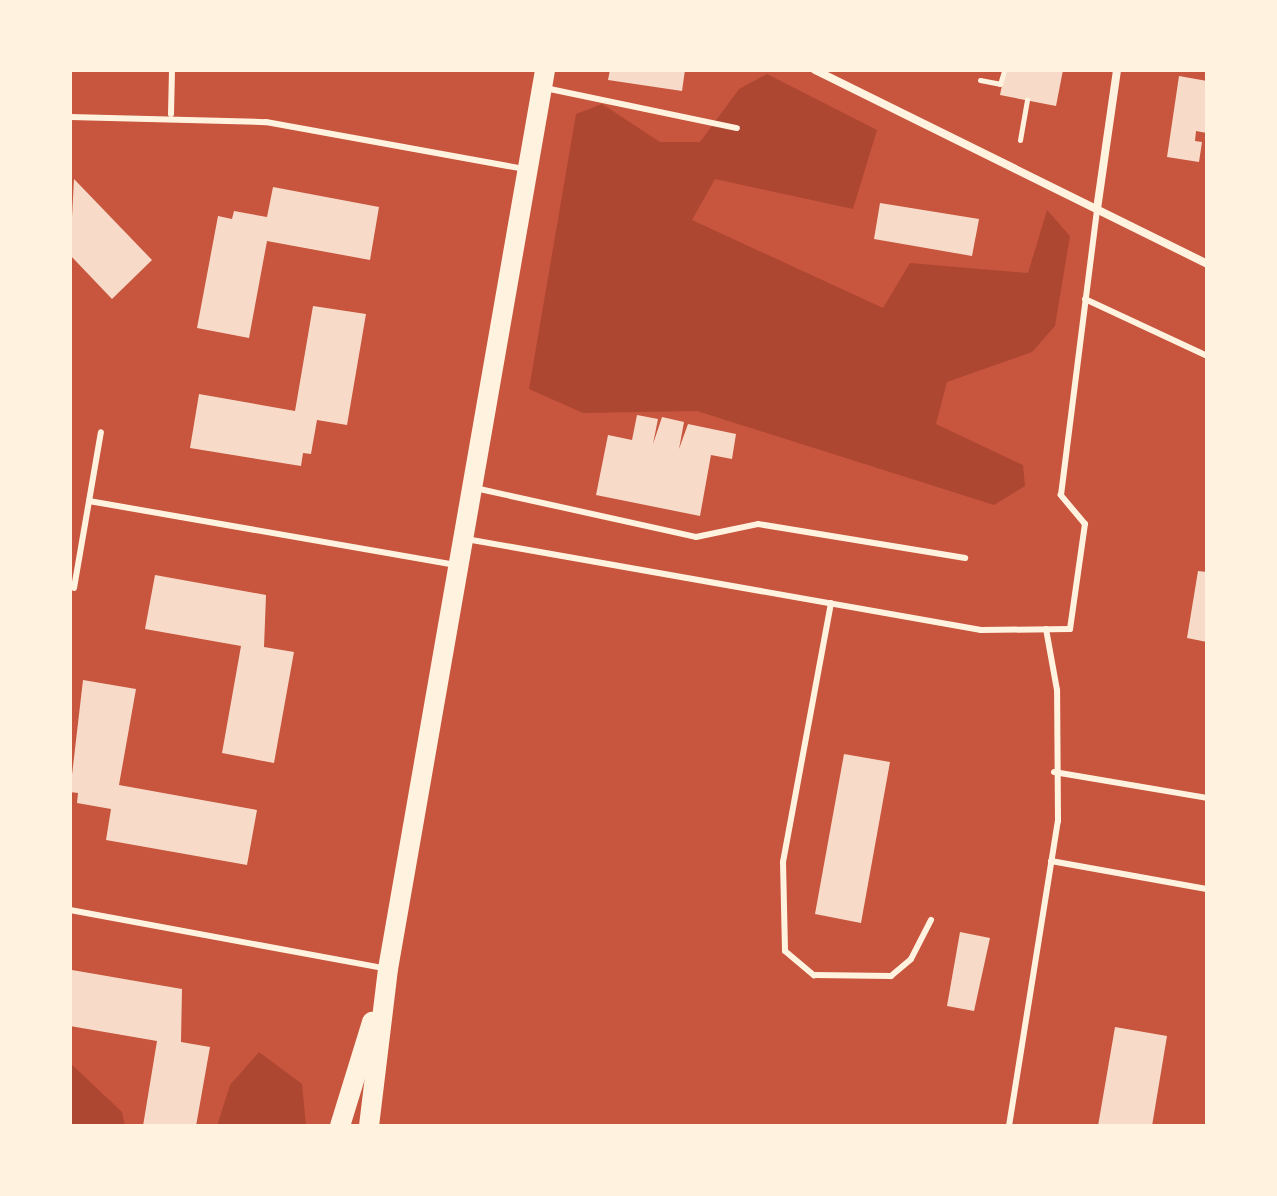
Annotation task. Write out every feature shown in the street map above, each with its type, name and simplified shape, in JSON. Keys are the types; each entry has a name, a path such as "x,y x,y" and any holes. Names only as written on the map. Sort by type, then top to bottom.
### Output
{"main road":[{"path":"369,1126 388,969 543,78"},
{"path":"340,1126 388,969"}],"street":[{"path":"815,70 1207,264"},
{"path":"1097,209 1117,70"}],"lane":[{"path":"171,114 172,70"},
{"path":"543,78 737,128"},
{"path":"70,117 171,114 266,122 527,170"},
{"path":"462,538 981,630 1070,629 1085,524 1061,495 1097,209"},
{"path":"1085,299 1207,356"},
{"path":"74,588 101,432"},
{"path":"471,487 696,537 758,524 965,558"},
{"path":"89,501 457,566"},
{"path":"831,603 783,862 785,951 814,975 891,976 924,941 931,920"},
{"path":"1009,1126 1058,821 1054,772 1057,690 1046,629"},
{"path":"1054,772 1207,798"},
{"path":"1051,861 1207,889"},
{"path":"70,910 388,969"}],"path":[{"path":"980,80 1000,84 1004,71"},
{"path":"1020,140 1027,100"}],"shaded area":[{"path":"767,74 877,130 853,209 715,179 692,220 883,308 910,263 1028,273 1047,210 1070,236 1055,326 1032,352 947,382 936,424 1023,465 1025,486 994,505 697,411 583,413 529,389 576,114 602,104 660,142 700,142 739,89"},
{"path":"259,1052 302,1084 306,1126 217,1126 230,1085"},
{"path":"70,1063 122,1112 125,1126 70,1126"}],"building":[{"path":"610,70 685,70 682,91 608,80"},
{"path":"1005,70 1063,70 1056,106 1000,95"},
{"path":"1179,76 1207,81 1207,133 1196,131 1195,141 1202,142 1199,162 1167,157"},
{"path":"74,179 152,260 112,299 70,255"},
{"path":"273,187 379,207 370,260 267,241 249,338 197,328 218,216 232,219 234,211 267,217"},
{"path":"880,203 979,219 972,256 874,239"},
{"path":"313,306 366,314 347,425 317,420 311,454 303,453 301,466 190,448 199,394 295,411"},
{"path":"637,415 658,419 653,444 662,417 684,422 679,449 688,424 736,434 732,459 711,455 700,516 596,495 608,435 632,440"},
{"path":"1198,571 1207,572 1207,642 1187,638"},
{"path":"155,575 266,595 264,647 294,652 274,763 222,753 241,646 145,629"},
{"path":"83,680 136,689 119,785 257,810 247,865 106,840 111,809 77,803 78,793 70,792"},
{"path":"844,754 890,762 861,923 815,914"},
{"path":"960,932 990,938 974,1011 947,1006"},
{"path":"72,970 182,989 181,1042 210,1047 196,1126 143,1126 157,1041 70,1026"},
{"path":"1115,1027 1167,1036 1152,1126 1098,1126"}]}
